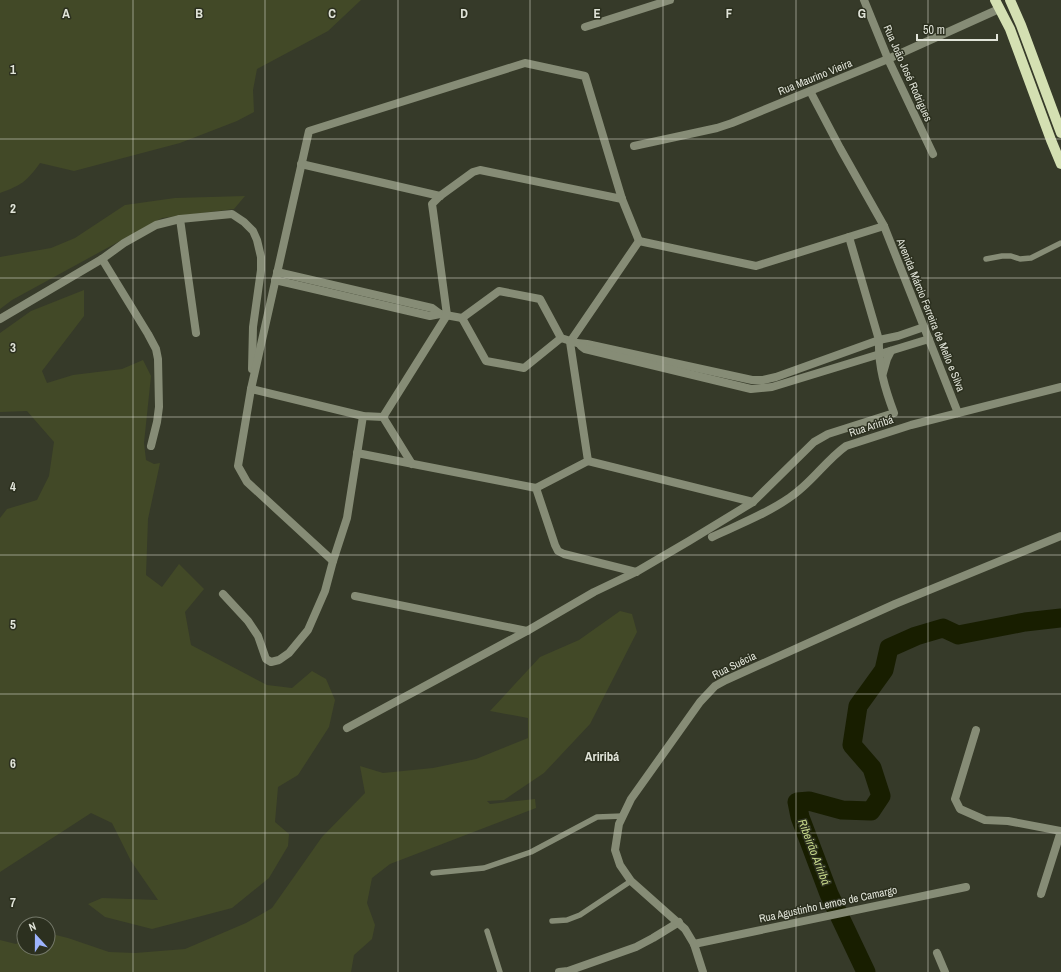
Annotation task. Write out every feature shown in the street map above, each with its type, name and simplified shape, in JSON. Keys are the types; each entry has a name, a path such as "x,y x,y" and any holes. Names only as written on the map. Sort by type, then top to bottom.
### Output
{"main road":[{"path":"1011,1 1061,133"},
{"path":"997,4 1010,29 1061,164"}],"street":[{"path":"585,27 670,0"},
{"name":"Rua João José Rodrigues","path":"864,0 888,59 933,154"},
{"name":"Rua Maurino Vieira","path":"634,146 717,128 732,123 888,59 997,4"},
{"path":"333,561 247,482 238,466 252,385 309,131 524,63 585,76 622,199 639,241"},
{"name":"Avenida Márcio Ferreira de Mello e Silva","path":"810,91 884,226 958,413"},
{"path":"301,164 440,196"},
{"path":"383,417 443,315 432,204 440,196 473,172 480,170 622,199"},
{"path":"0,319 102,259 124,243 156,225 180,219 232,214 244,222 253,231 261,257 261,270 253,327 252,385"},
{"path":"180,219 196,333"},
{"path":"639,241 756,266 884,226"},
{"path":"347,728 527,631 594,592 636,572 753,502 814,442 828,434 894,413 882,380 878,353 879,340 849,236"},
{"path":"588,461 573,343 639,241"},
{"path":"102,259 156,348 158,359 158,407 157,422 151,446"},
{"path":"276,276 432,308 443,315 462,318 499,292 540,299 561,338 585,349 752,389 772,387 929,338"},
{"path":"462,318 486,360 524,368 561,338"},
{"path":"573,343 587,344 752,380 763,380 776,377 879,340 898,336 924,327"},
{"path":"882,380 884,367 891,351"},
{"path":"252,385 363,416 383,417"},
{"name":"Rua Ariribá","path":"712,537 778,506 801,489 846,446 904,427 1061,387"},
{"path":"223,594 248,621 258,636 266,659 271,662 279,660 290,653 308,630 325,592 347,518 363,416"},
{"path":"383,417 412,464"},
{"path":"357,453 536,488 588,461 753,502"},
{"path":"536,488 554,545 558,551 564,554 636,572"},
{"name":"Rua Suécia","path":"703,972 694,944 685,929 679,922 631,881 620,865 615,850 619,824 631,799 707,693 715,686 889,606 1061,536"},
{"path":"355,596 527,631"},
{"path":"976,730 956,799 960,809 985,820 1008,821 1061,831 1040,894"},
{"name":"Rua Agustinho Lemos de Camargo","path":"694,944 966,887"},
{"path":"559,972 568,971 636,947 679,922"},
{"path":"937,953 945,972"}],"lane":[{"path":"986,259 1002,256 1011,256 1020,259 1031,258 1061,243"},
{"path":"433,873 484,868 531,852 597,817 622,816"},
{"path":"552,921 567,920 580,915 631,881"},
{"path":"487,931 500,972"}],"green space":[{"path":"0,0 361,0 328,31 257,69 253,90 254,112 237,121 180,143 74,171 40,163 31,175 23,182 14,188 0,193"},
{"path":"245,196 234,209 162,218 12,300 0,309 0,257 51,248 75,238 125,205 175,198"},
{"path":"84,290 84,316 42,371 47,383 73,375 122,369 143,360 151,376 144,443 146,460 154,464 160,463 148,519 146,575 162,587 179,564 204,589 185,612 191,645 267,685 292,688 312,671 326,679 335,700 329,727 298,775 278,787 275,822 289,834 288,846 269,878 232,908 152,929 105,917 88,904 102,898 158,900 131,861 112,823 91,813 0,872 0,518 7,509 37,500 49,476 54,442 27,411 0,412 0,333 31,311"},
{"path":"620,611 632,614 637,632 590,724 544,773 504,800 487,801 490,804 535,799 536,808 390,864 372,878 367,903 375,925 372,939 354,955 351,972 0,972 0,940 16,944 16,956 56,956 56,935 109,952 135,953 185,949 246,923 272,908 322,837 365,793 360,766 383,773 433,768 476,759 528,738 528,718 490,711 540,657 579,640"}],"waterway":[{"name":"Ribeirão Ariribá","path":"866,972 829,894 800,817 797,802 809,801 842,810 871,811 881,796 872,768 852,745 858,706 884,670 889,648 916,636 943,628 958,635 1025,622 1061,618"}],"district":[{"name":"Ariribá","path":"602,756"}]}
